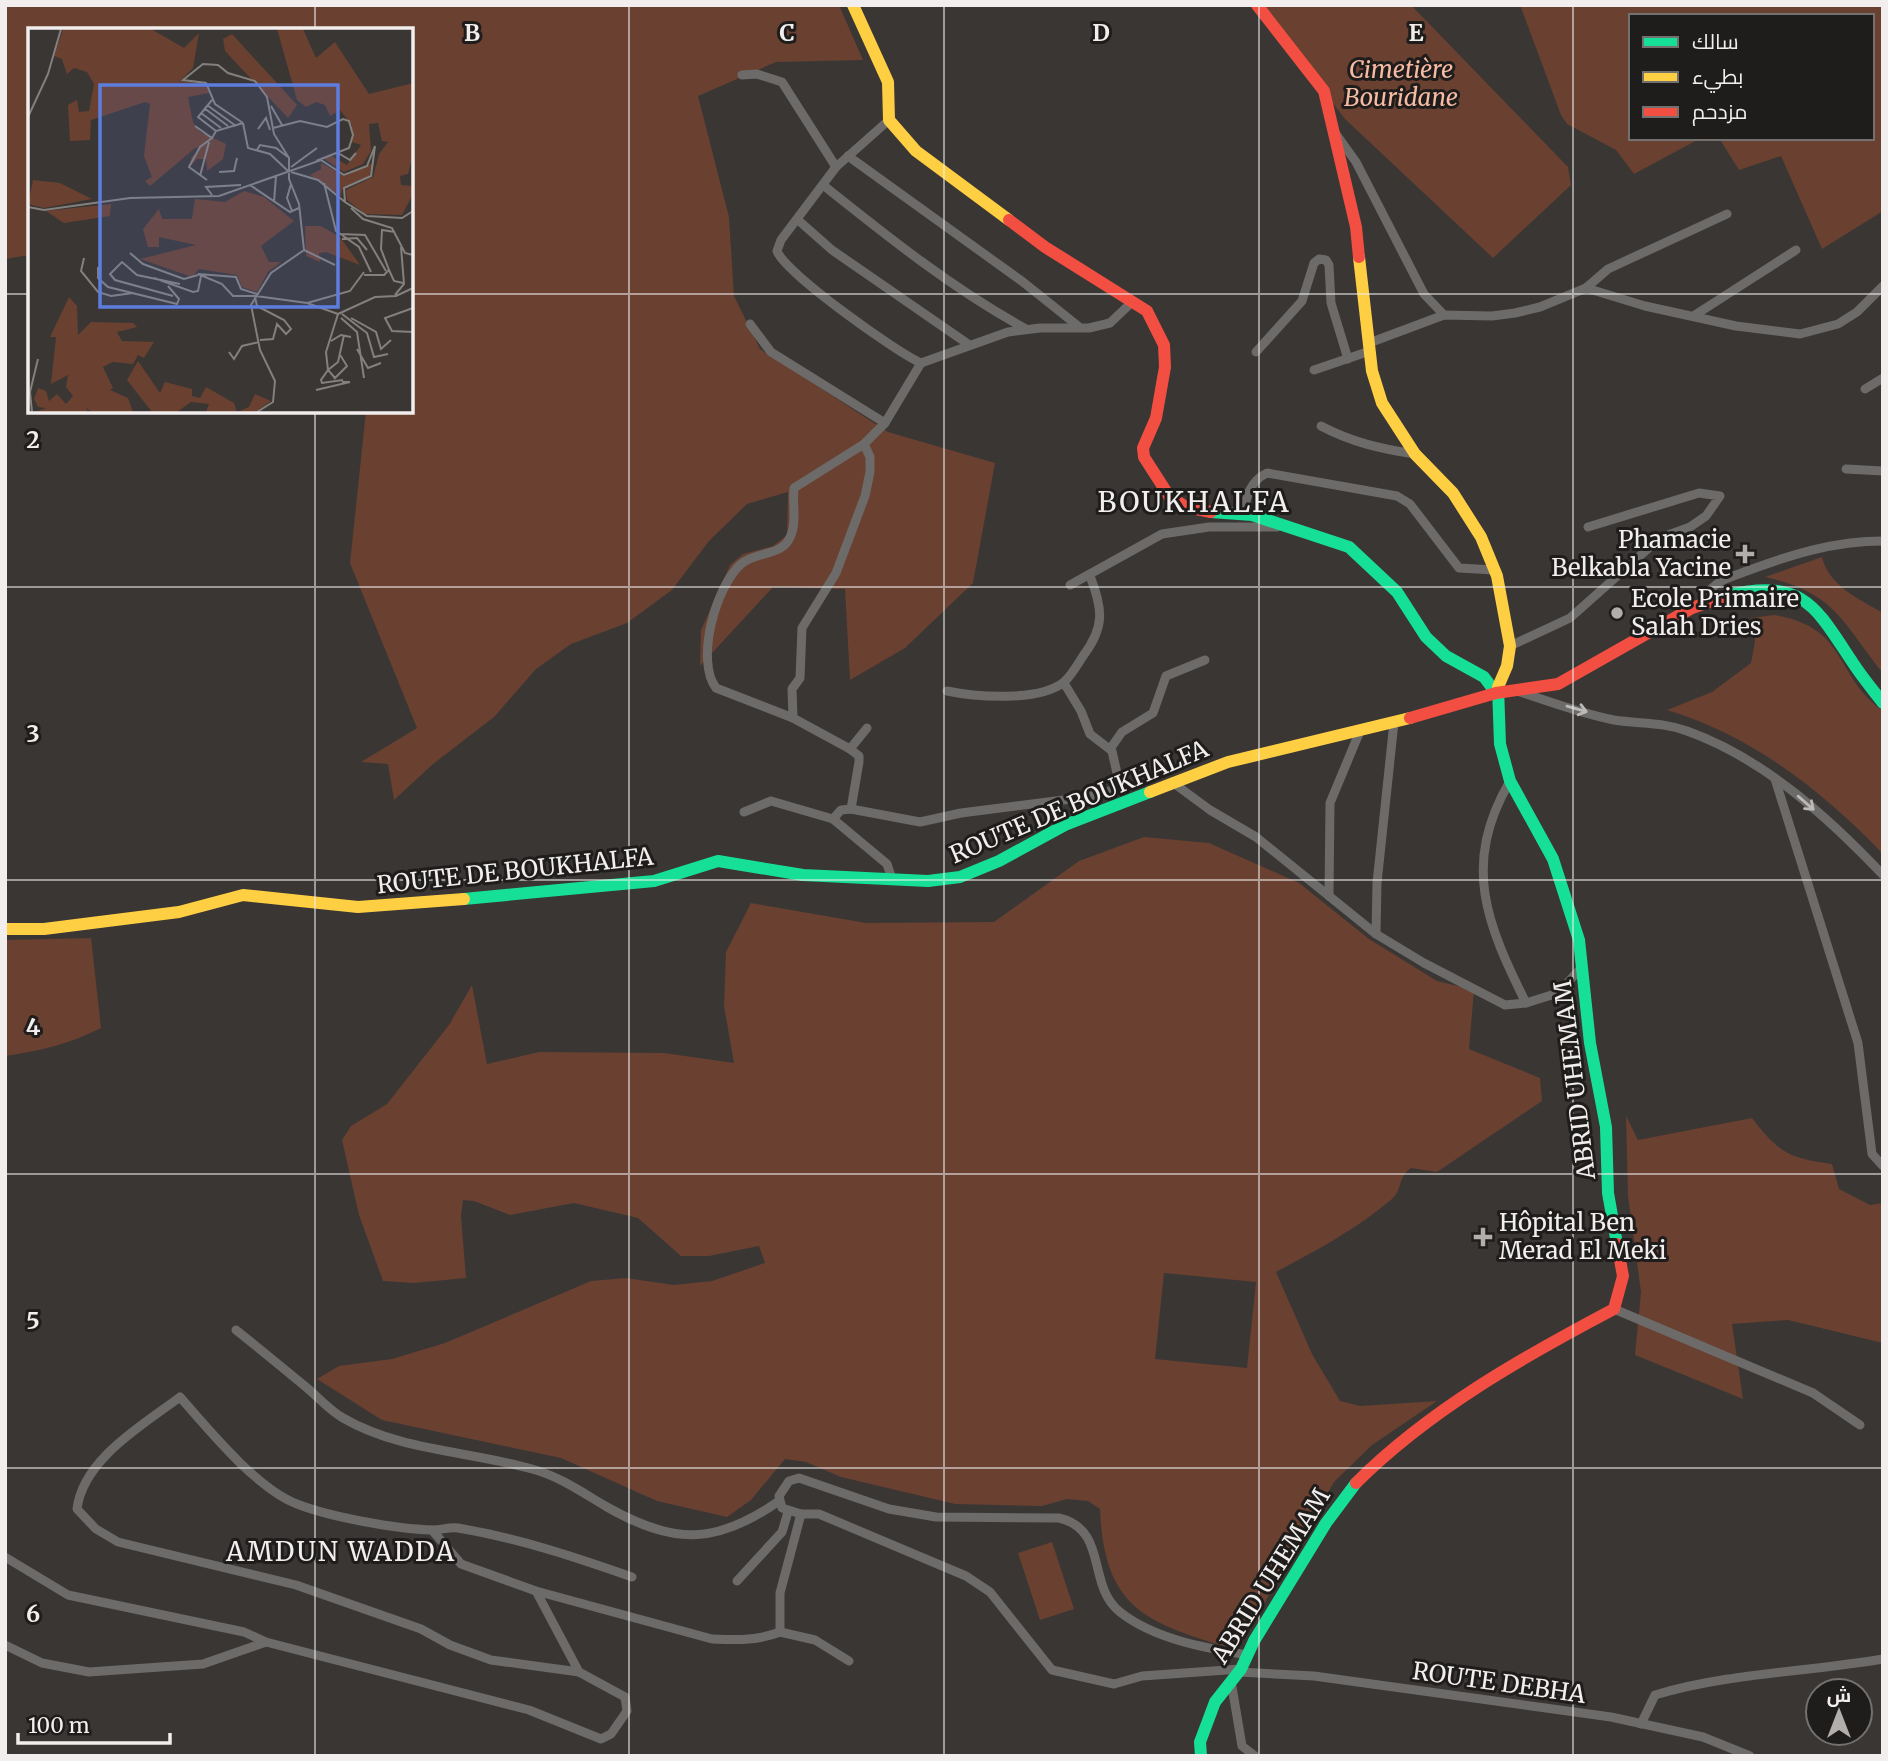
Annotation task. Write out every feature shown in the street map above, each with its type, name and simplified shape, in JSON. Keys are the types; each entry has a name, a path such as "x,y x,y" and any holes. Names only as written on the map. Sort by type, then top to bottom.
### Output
{"street":[{"path":"853,5 888,82 889,120 931,164 1055,254 1147,311 1164,345 1165,367 1160,401 1145,439 1144,457 1169,496 1186,507 1243,515 1349,547 1396,592 1426,636 1446,656 1484,677 1496,693"},
{"path":"1258,5 1324,91 1362,263 1370,347 1382,403 1415,454 1453,493 1481,537 1494,570 1510,646 1507,666 1496,693"},
{"path":"741,75 757,74 782,82 836,167"},
{"path":"889,120 836,167 799,220 781,240 777,251 779,257 906,357 921,363 948,356 968,344 1026,329 1078,326 1089,328 1110,323 1131,303"},
{"path":"1333,130 1356,162 1424,294 1444,315"},
{"path":"848,156 1023,282 1078,326"},
{"path":"823,185 914,257 985,306 1026,329"},
{"path":"1314,370 1348,359 1444,315 1492,316 1540,307 1586,288 1608,270 1727,214"},
{"path":"799,220 832,250 968,344"},
{"path":"1695,315 1796,250"},
{"path":"1256,352 1302,301 1314,263 1319,259 1326,260 1329,265 1331,303 1348,359"},
{"path":"1586,288 1645,306 1736,326 1800,334 1838,324 1857,312 1883,286"},
{"path":"750,324 771,352 885,423"},
{"path":"850,809 859,756 793,718 716,688 710,680 706,652 711,625 724,588 738,566 748,559 779,550 789,540 794,526 794,488 864,444 885,423 921,363"},
{"path":"1865,389 1883,377"},
{"path":"1321,426 1340,436 1380,449 1415,454"},
{"path":"793,718 792,689 800,678 802,628 836,573 865,496 870,457 864,444"},
{"path":"1846,469 1883,471"},
{"path":"1243,515 1251,487 1259,477 1267,473 1397,496 1410,504 1459,568 1494,570"},
{"path":"1510,646 1570,618 1660,538 1690,527 1706,516 1720,496 1699,494 1588,527"},
{"path":"1070,585 1162,534 1209,527 1286,526"},
{"path":"1710,601 1711,589 1720,580 1774,560 1850,541 1883,541"},
{"path":"947,691 1002,697 1036,692 1064,682 1098,636 1099,603 1090,576"},
{"name":"ROUTE DE BOUKHALFA","path":"5,929 44,929 178,912 243,895 358,907 553,893 654,881 718,862 803,875 944,880 972,873 1122,794 1172,782 1228,762 1450,709 1496,693 1549,686 1575,677 1680,615 1735,593 1765,590 1789,594 1811,603 1837,635 1858,671 1883,703"},
{"path":"1110,749 1122,732 1153,713 1166,676 1205,660"},
{"path":"833,819 841,810 850,809 920,822 961,813 1122,794 1110,749 1090,734 1081,711 1064,682"},
{"path":"1512,690 1614,720 1664,724 1689,732 1774,778 1816,811 1883,875"},
{"name":"ABRID UHEMAM","path":"1201,1756 1200,1742 1215,1702 1237,1674 1326,1523 1352,1487 1373,1466 1463,1396 1535,1351 1614,1309 1623,1276 1608,1193 1606,1127 1590,1043 1579,940 1553,859 1510,782 1500,744 1496,693"},
{"path":"1376,933 1377,883 1394,722"},
{"path":"850,749 867,728"},
{"path":"1329,896 1330,803 1360,731"},
{"path":"1774,778 1858,1043 1872,1154 1883,1167"},
{"path":"1172,782 1210,810 1256,837 1376,933 1424,963 1505,1005 1526,1003 1559,993 1583,967"},
{"path":"1510,782 1494,808 1486,850 1483,894 1495,941 1526,1003"},
{"path":"744,812 771,801 833,819 887,864 892,878"},
{"path":"1614,1309 1813,1393 1860,1425"},
{"path":"236,1330 341,1417 379,1434 427,1448 532,1469 568,1483 640,1524 668,1533 709,1536 754,1519 779,1501 782,1486 799,1478 869,1503 924,1515 983,1519 1059,1518 1077,1522 1088,1537 1107,1594 1118,1611 1174,1638 1202,1647 1247,1655"},
{"path":"5,1557 68,1595 244,1632 265,1642 529,1710 601,1739 611,1734 627,1711 625,1696 579,1672 491,1660 450,1645 421,1629 296,1585 117,1542 96,1529 77,1509 86,1480 105,1458 180,1397 229,1454 295,1503 360,1520 432,1530 454,1527 557,1551 632,1577"},
{"path":"737,1581 782,1532 788,1512 779,1501"},
{"name":"ROUTE DEBHA","path":"788,1512 819,1514 966,1576 989,1592 1052,1670 1114,1684 1142,1676 1314,1676 1641,1724 1703,1737 1750,1756"},
{"path":"779,1632 780,1592 801,1514"},
{"path":"432,1530 461,1564 536,1591 712,1639 765,1638 779,1632 815,1640 849,1661"},
{"path":"536,1591 579,1672"},
{"path":"5,1645 42,1663 89,1672 203,1664 265,1642"},
{"path":"1641,1724 1655,1695 1692,1684 1831,1668 1883,1659"},
{"path":"1237,1674 1242,1746 1255,1756"}],"green space":[{"path":"5,5 839,5 863,60 776,62 698,96 729,217 734,296 760,349 888,432 995,463 973,583 905,648 850,680 845,589 773,587 700,666 701,630 730,565 743,554 773,546 787,535 788,492 747,504 709,541 672,590 627,623 571,644 536,669 494,717 433,764 394,800 388,764 361,762 417,728 350,563 366,413 413,413 413,28 28,28 28,255 5,259"},
{"name":"Cimetière Bouridane","path":"1257,5 1411,5 1568,167 1571,185 1493,258 1345,119"},
{"path":"1520,5 1883,5 1883,211 1822,249 1781,156 1739,170 1720,140 1874,140 1874,14 1629,14 1629,140 1697,140 1634,174 1616,150 1567,124 1561,115"},
{"path":"1822,557 1825,567 1838,583 1855,597 1883,613 1883,673 1835,611 1807,591 1765,577"},
{"path":"1774,615 1798,621 1816,630 1838,654 1867,697 1883,711 1883,854 1836,808 1784,768 1728,734 1667,710 1712,692 1751,663 1755,641 1751,618"},
{"path":"1144,837 1209,843 1299,883 1369,939 1437,981 1474,990 1469,1049 1540,1078 1542,1101 1437,1172 1411,1168 1392,1199 1379,1210 1276,1272 1312,1354 1340,1401 1360,1406 1437,1401 1372,1445 1334,1482 1243,1640 1227,1647 1198,1638 1172,1629 1134,1605 1120,1589 1110,1568 1103,1542 1100,1509 1088,1501 1067,1499 1042,1506 955,1504 841,1477 806,1462 785,1459 751,1500 727,1517 657,1501 561,1458 382,1420 317,1379 339,1366 392,1359 445,1343 591,1281 626,1278 674,1285 712,1281 765,1263 759,1246 709,1256 681,1256 638,1218 574,1203 510,1215 474,1201 463,1200 461,1216 466,1278 414,1283 383,1281 359,1215 342,1140 351,1126 387,1104 449,1025 472,985 487,1064 539,1052 664,1053 734,1063 724,1006 726,952 751,903 866,923 994,922 1079,861","holes":["1164,1273 1256,1282 1247,1368 1155,1359"]},
{"path":"91,938 101,1028 54,1046 5,1056 5,940"},
{"path":"1626,1116 1638,1140 1752,1118 1770,1139 1786,1152 1832,1164 1839,1189 1870,1205 1883,1203 1883,1343 1788,1320 1732,1324 1743,1399 1635,1355 1641,1292 1628,1196"},
{"path":"1052,1542 1074,1609 1040,1620 1018,1553"}],"traffic: fast":[{"path":"1211,512 1252,515 1349,547 1397,592 1426,637 1446,656 1484,677 1496,693"},
{"path":"1728,595 1775,591 1806,602 1829,627 1883,703"},
{"path":"1498,687 1500,744 1510,781 1553,859 1579,940 1590,1043 1606,1127 1608,1193 1617,1244"},
{"path":"464,899 654,881 718,861 803,875 928,881 960,877 999,861 1065,825 1150,792"},
{"path":"1201,1756 1200,1742 1215,1702 1241,1669 1254,1641 1326,1523 1356,1483"}],"traffic: slow":[{"path":"853,5 888,82 889,120 916,151 1009,220"},
{"path":"1359,257 1372,371 1382,403 1415,454 1453,493 1481,537 1497,576 1510,646 1507,666 1498,687"},
{"path":"1150,792 1228,762 1410,718"},
{"path":"5,929 44,929 179,912 243,895 358,907 464,899"}],"traffic: jam":[{"path":"1257,5 1324,91 1356,227 1359,257"},
{"path":"1009,220 1045,247 1147,311 1164,345 1165,367 1156,418 1143,448 1144,457 1169,496 1186,507 1211,512"},
{"path":"1410,718 1496,693 1558,684 1692,608 1728,595"},
{"path":"1356,1483 1414,1432 1478,1387 1614,1309 1623,1276 1617,1244"}],"place":[{"name":"Phamacie Belkabla Yacine","path":"1745,554"},
{"name":"Ecole Primaire Salah Dries","path":"1617,613"},
{"name":"Hôpital Ben Merad El Meki","path":"1483,1237"}],"district":[{"name":"BOUKHALFA","path":"1194,502"},
{"name":"AMDUN WADDA","path":"341,1552"}]}
